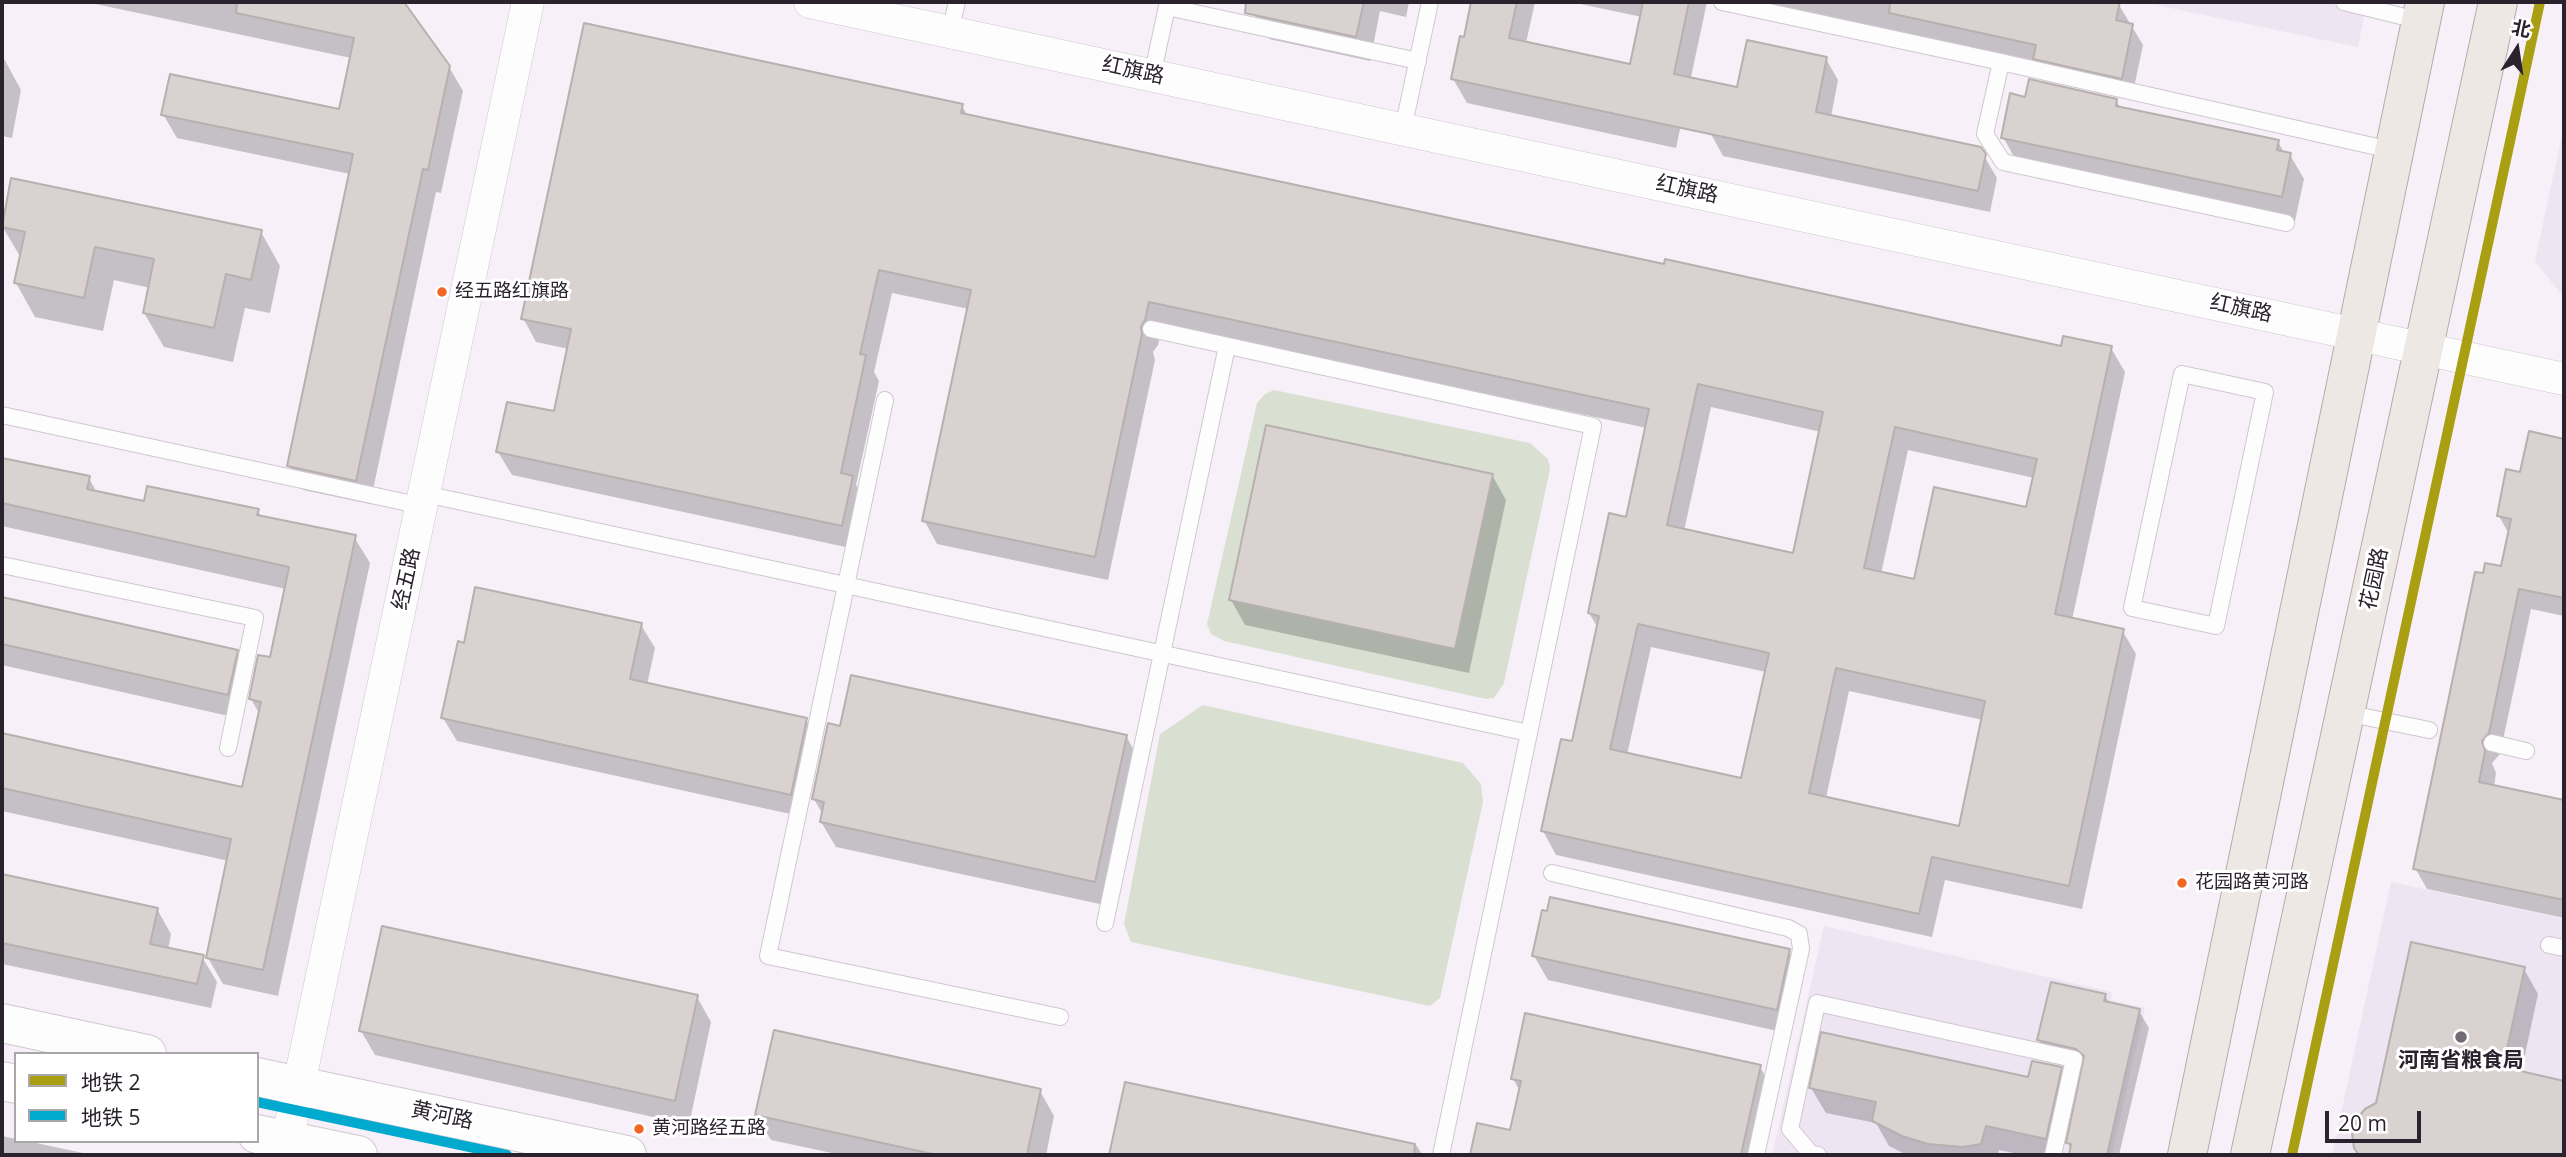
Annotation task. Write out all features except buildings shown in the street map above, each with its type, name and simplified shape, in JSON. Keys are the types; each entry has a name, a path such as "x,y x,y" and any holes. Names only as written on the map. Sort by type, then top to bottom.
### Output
{"main road":[{"name":"花园路","path":"2250,1155 2498,2"},
{"path":"2187,1155 2423,11"},
{"path":"2,1023 138,1052"},
{"name":"黄河路","path":"259,1077 627,1155"},
{"path":"276,1143 358,1155"}],"street":[{"name":"经五路","path":"276,1143 298,1086 528,2"},
{"name":"红旗路","path":"810,2 2564,379"}],"lane":[{"path":"950,32 957,2"},
{"path":"1403,130 1430,2"},
{"path":"1722,2 2395,151"},
{"path":"2344,2 2423,11"},
{"path":"1152,75 1167,5 1418,61"},
{"path":"2001,62 1985,134 2003,162 2286,223"},
{"path":"1151,329 1593,426 1441,1155"},
{"path":"1105,923 1227,346"},
{"path":"2182,374 2265,392 2216,626 2132,608 2182,374"},
{"path":"885,400 768,956 1060,1017"},
{"path":"2,415 846,585 1529,733"},
{"path":"2,565 255,618 228,748"},
{"path":"2346,713 2430,730"},
{"path":"2492,743 2526,751"},
{"path":"1552,873 1788,929 1799,934 1801,949 1756,1155"},
{"path":"1813,1155 1790,1129 1817,1003 2074,1059 2053,1155"}],"shaded area":[{"path":"2142,2 2367,2 2358,47"},
{"path":"2564,126 2564,298 2535,261"},
{"path":"1274,390 1530,443 1548,459 1550,469 1504,683 1494,698 1486,699 1224,641 1211,634 1207,624 1257,403 1265,394","holes":["1266,425 1493,474 1455,649 1229,600"]},
{"path":"1203,705 1463,763 1481,784 1483,802 1440,998 1430,1006 1131,942 1124,924 1160,734"},
{"name":"河南省粮食局","path":"2391,882 2564,919 2564,1155 2332,1155"},
{"path":"1824,926 2112,992 2111,1000 2145,1008 2112,1155 1772,1155"}],"metro line":[{"name":"2","path":"2292,1155 2540,2"},
{"name":"5","path":"259,1102 507,1155"}],"place":[{"name":"经五路红旗路","path":"442,292"},
{"name":"花园路黄河路","path":"2182,883"},
{"name":"河南省粮食局","path":"2461,1037"},
{"name":"黄河路经五路","path":"639,1129"}]}
